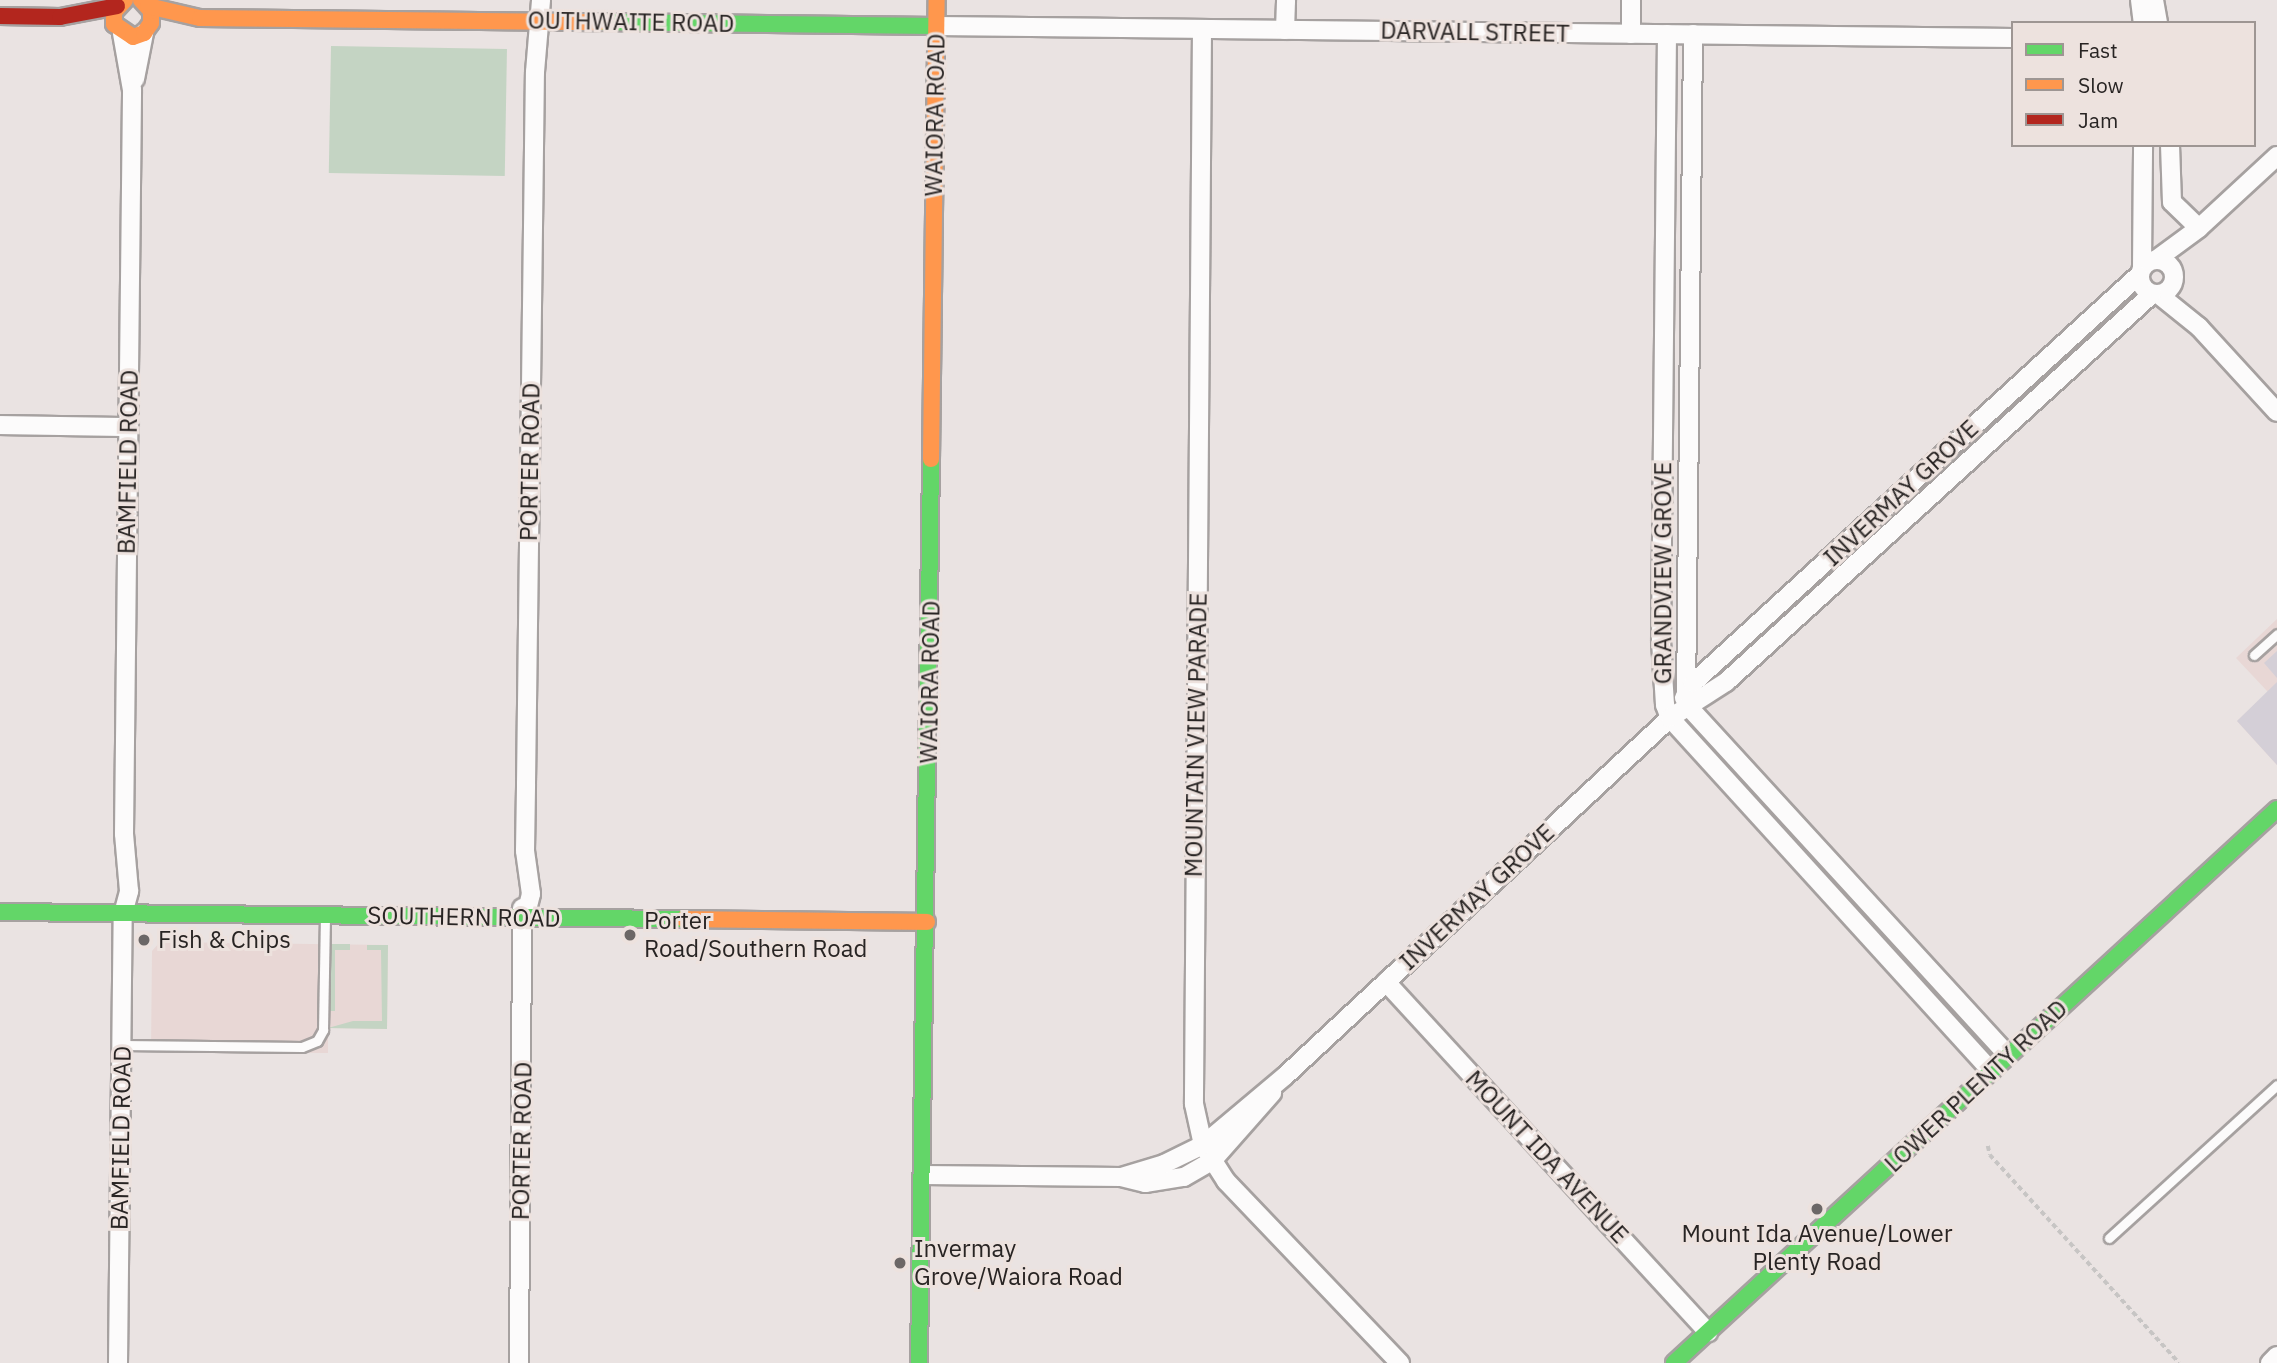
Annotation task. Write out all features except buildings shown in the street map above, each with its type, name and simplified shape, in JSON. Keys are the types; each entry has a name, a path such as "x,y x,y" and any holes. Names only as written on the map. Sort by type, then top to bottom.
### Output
{"main road":[{"name":"WAIORA ROAD","path":"919,1363 927,922 937,0"},
{"path":"60,17 121,2"},
{"path":"119,31 113,18 121,2"},
{"name":"OUTHWAITE ROAD","path":"144,2 200,18"},
{"path":"144,2 152,17 146,31"},
{"path":"0,16 60,17 119,31"},
{"name":"OUTHWAITE ROAD","path":"119,31 133,37 146,31 200,18 936,26"},
{"name":"LOWER PLENTY ROAD","path":"1674,1363 2277,809"},
{"name":"SOUTHERN ROAD","path":"0,912 927,922"}],"street":[{"name":"PORTER ROAD","path":"519,1363 525,918 531,894 526,851 535,20 530,0"},
{"name":"PORTER ROAD","path":"535,20 541,0"},
{"path":"1285,30 1286,0"},
{"path":"1631,0 1631,34"},
{"path":"2140,0 2143,21"},
{"path":"2154,0 2158,21"},
{"name":"DARVALL STREET","path":"936,26 2011,38"},
{"name":"MOUNTAIN VIEW PARADE","path":"1202,29 1193,1085 1208,1153"},
{"name":"BAMFIELD ROAD","path":"119,31 132,90"},
{"name":"BAMFIELD ROAD","path":"118,1363 124,914 130,891 124,834 132,90 146,31"},
{"name":"GRANDVIEW GROVE","path":"1667,34 1661,641 1662,692 1670,718 1991,1071"},
{"name":"GRANDVIEW GROVE","path":"1693,34 1687,701 2008,1055"},
{"path":"2143,147 2146,267 2141,285 2199,327 2277,412"},
{"path":"2170,147 2172,202 2199,228"},
{"name":"INVERMAY GROVE","path":"1687,701 1693,683 2146,267 2199,228 2277,156"},
{"name":"INVERMAY GROVE","path":"923,1175 1121,1177 1164,1181 1184,1177 1208,1153 1246,1104 1285,1076 1687,701 1726,682 2155,294 2173,276 2199,228"},
{"path":"2146,267 2173,276 2199,327"},
{"path":"0,425 129,427"},
{"name":"MOUNT IDA AVENUE","path":"1386,982 1708,1332"},
{"path":"1208,1153 1400,1363"},
{"path":"2270,1363 2277,1356"}],"lane":[{"path":"2254,655 2277,634"},
{"path":"122,1045 302,1047 317,1041 323,1030 325,916"},
{"path":"2109,1238 2277,1085"}],"path":[{"path":"1987,1146 1990,1156 2179,1363"}],"shaded area":[{"path":"2277,619 2277,765 2237,721 2268,692 2236,658"},
{"path":"160,942 388,945 387,1029 328,1028 328,1053 151,1052 152,951"}],"green space":[{"path":"331,46 507,49 505,176 329,173"},
{"path":"328,944 350,944 350,950 335,950 335,1011 328,1011"},
{"path":"367,945 388,945 387,1029 328,1028 353,1021 382,1021 381,950 367,950"}],"traffic: fast":[{"path":"599,22 936,26"},
{"path":"919,1363 931,459"},
{"path":"1674,1363 2277,809"},
{"path":"0,912 684,919"}],"traffic: slow":[{"path":"125,0 114,12 114,24 133,37 144,33 151,23 151,11 141,0"},
{"path":"931,459 937,0"},
{"path":"148,6 200,18 599,22"},
{"path":"684,919 927,922"}],"traffic: jam":[{"path":"0,16 60,17 117,6"}],"place":[{"name":"Porter Road/Southern Road","path":"630,935"},
{"name":"Fish & Chips","path":"144,940"},
{"name":"Mount Ida Avenue/Lower Plenty Road","path":"1817,1209"},
{"name":"Invermay Grove/Waiora Road","path":"900,1263"}]}
